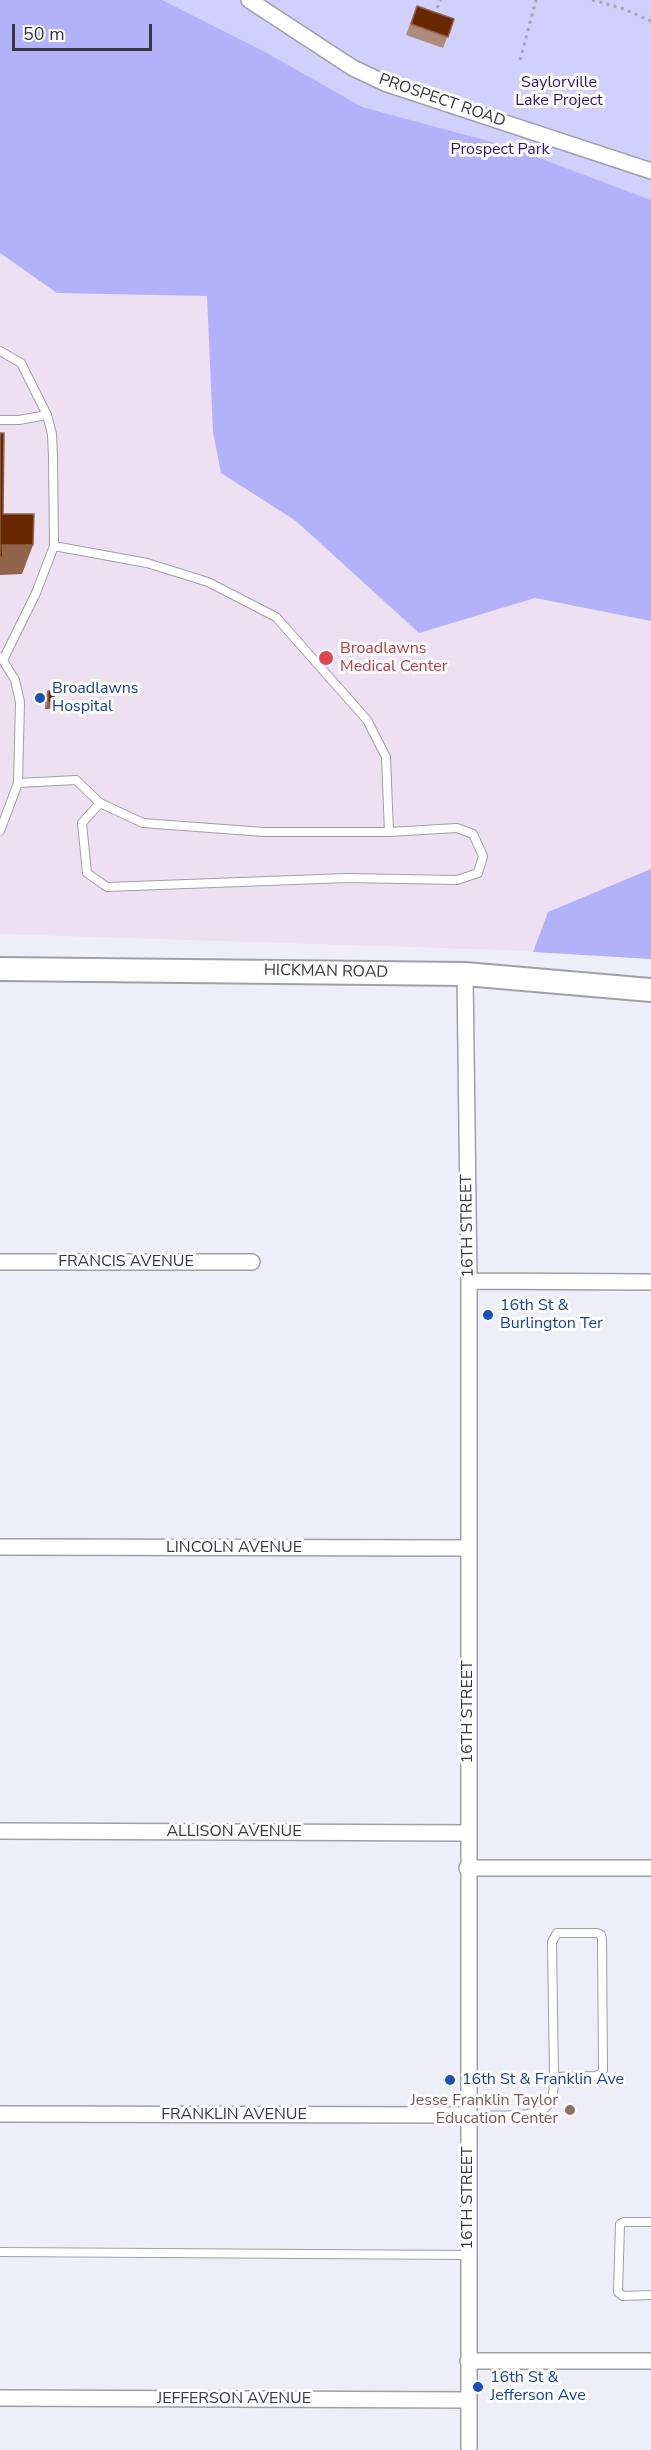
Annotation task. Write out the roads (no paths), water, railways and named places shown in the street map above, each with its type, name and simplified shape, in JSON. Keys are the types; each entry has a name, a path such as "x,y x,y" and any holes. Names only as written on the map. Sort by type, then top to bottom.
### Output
{"main road":[{"name":"HICKMAN ROAD","path":"0,969 465,974 651,990"}],"street":[{"name":"PROSPECT ROAD","path":"249,0 353,68 387,84 651,171"},
{"name":"16TH STREET","path":"465,974 469,1281 467,1833 469,2450"},
{"name":"FRANCIS AVENUE","path":"0,1262 252,1262"},
{"path":"469,1281 651,1282"},
{"name":"LINCOLN AVENUE","path":"0,1547 468,1548"},
{"name":"ALLISON AVENUE","path":"0,1831 467,1833"},
{"path":"467,1868 651,1869"},
{"name":"FRANKLIN AVENUE","path":"0,2114 468,2115"},
{"path":"468,2361 651,2361"},
{"name":"JEFFERSON AVENUE","path":"0,2398 469,2400"}],"lane":[{"path":"0,351 21,363 47,416 52,434 54,546 36,593 2,657 15,680 20,702 18,783 0,831"},
{"path":"0,420 47,416"},
{"path":"54,546 147,563 208,582 276,616 367,720 386,758 389,832"},
{"path":"18,783 76,780 100,803 143,823 264,832 389,832 457,828 473,834 483,856 478,873 457,880 347,878 106,887 87,873 82,823 100,803"},
{"path":"468,2115 537,2112 545,2109 551,2101 554,2088 552,1942 557,1933 597,1933 602,1939 603,2070 601,2074 595,2076 554,2076"},
{"path":"651,2222 620,2224 618,2292 623,2296 651,2295"},
{"path":"0,2252 468,2256"}],"place":[{"name":"Broadlawns Medical Center","path":"326,658"},
{"name":"Broadlawns Hospital","path":"40,698"},
{"name":"16th St & Burlington Ter","path":"488,1315"},
{"name":"16th St & Franklin Ave","path":"450,2080"},
{"name":"Jesse Franklin Taylor Education Center","path":"570,2110"},
{"name":"16th St & Jefferson Ave","path":"478,2387"}],"park label":[{"name":"Saylorville Lake Project","path":"559,92"},
{"name":"Prospect Park","path":"500,150"}]}
